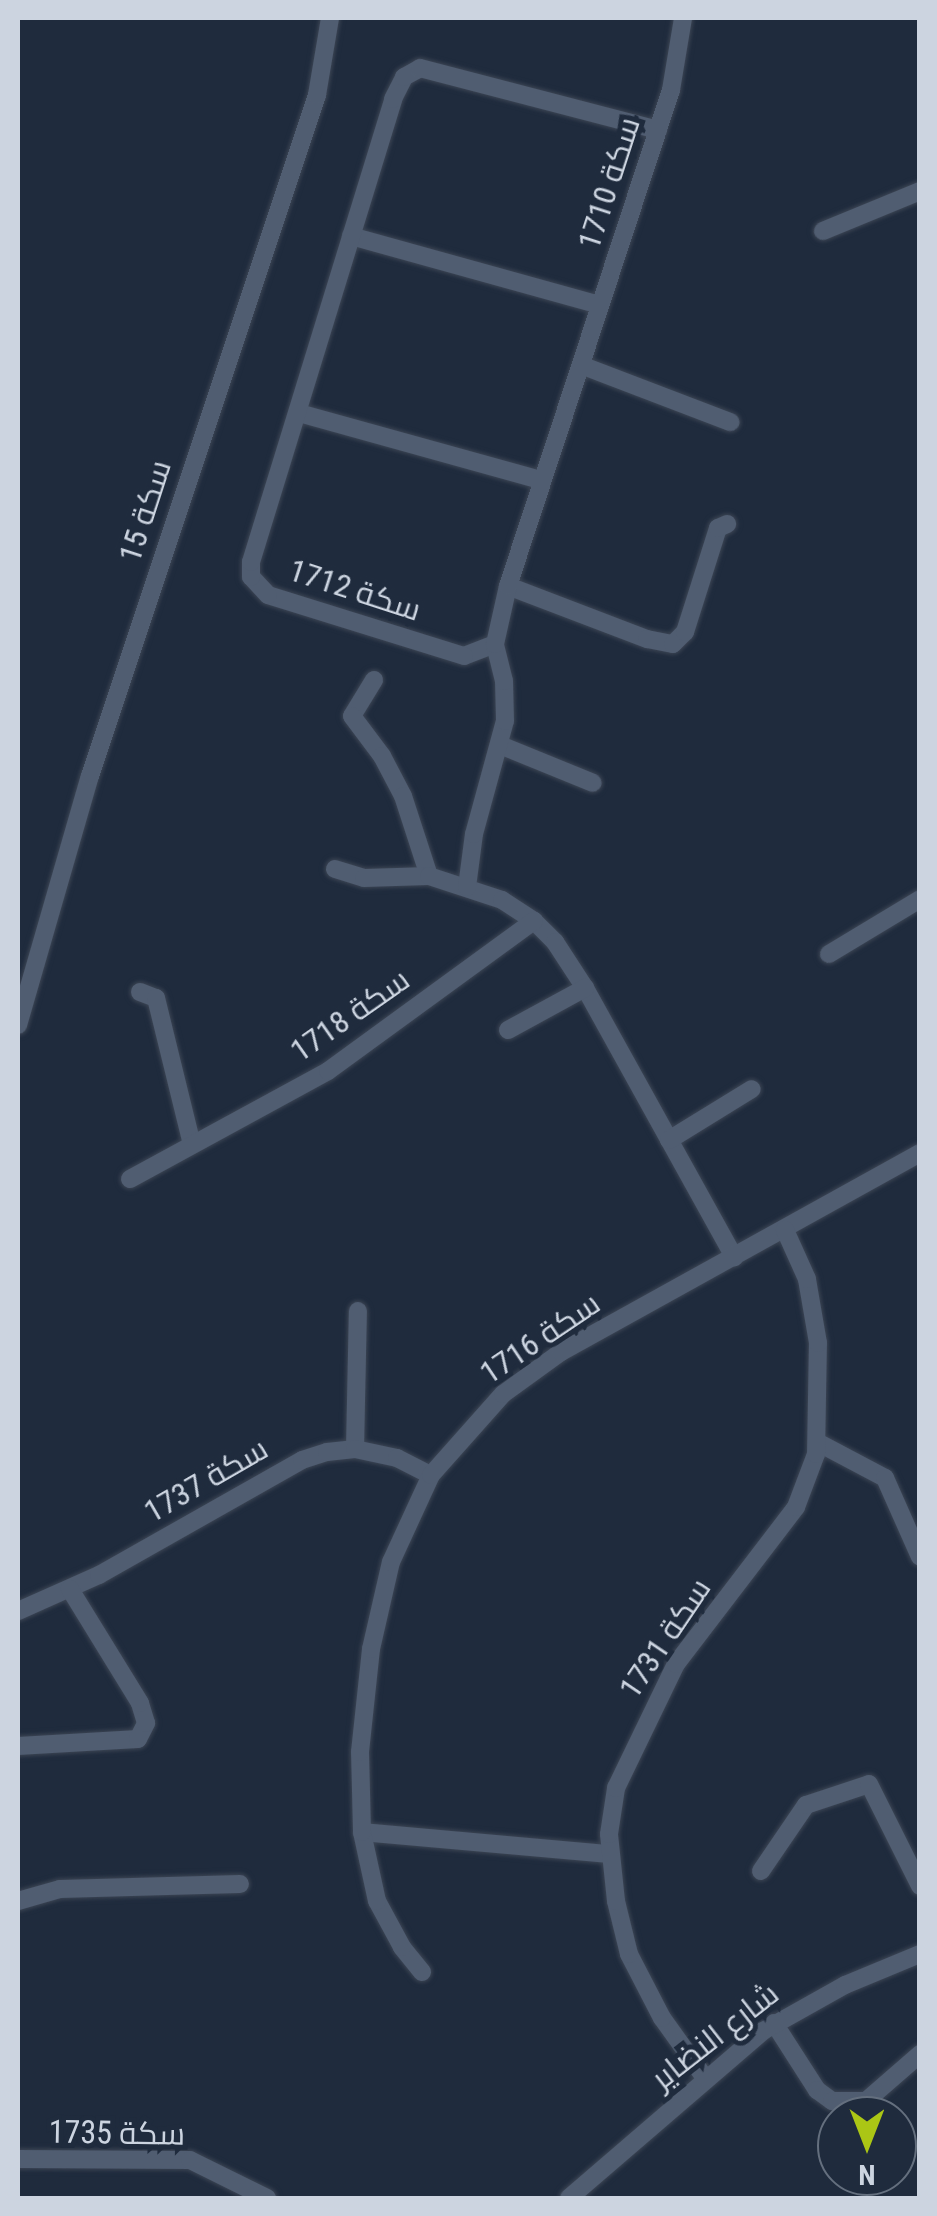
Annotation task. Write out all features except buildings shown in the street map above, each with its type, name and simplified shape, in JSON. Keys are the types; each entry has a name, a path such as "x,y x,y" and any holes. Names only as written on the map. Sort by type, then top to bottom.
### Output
{"street":[{"name":"سكة 15","path":"18,1025 90,776 317,95 330,18"},
{"name":"سكة 1710","path":"467,887 474,834 500,745 507,700 495,644 508,586 671,90 683,18"},
{"name":"سكة 1712","path":"495,644 464,656 268,595 250,577 250,562 300,413 393,99 404,77 420,68 658,130"},
{"path":"823,231 920,192"},
{"path":"351,236 600,305"},
{"path":"581,366 730,422"},
{"path":"300,413 540,480"},
{"path":"508,586 647,639 674,644 684,632 718,528 727,524"},
{"path":"374,680 352,716 403,796 428,876"},
{"path":"500,745 593,783"},
{"path":"335,869 364,878 428,876 502,900 534,921 555,942 586,988 734,1256"},
{"path":"829,954 920,900"},
{"name":"سكة 1718","path":"130,1178 328,1071 534,921"},
{"path":"508,1030 586,988"},
{"path":"140,992 156,998 192,1145"},
{"path":"669,1140 752,1089"},
{"name":"سكة 1716","path":"422,1972 402,1947 378,1901 362,1832 360,1752 371,1648 391,1562 432,1475 503,1394 561,1352 920,1153"},
{"name":"سكة 1731","path":"705,2078 662,2018 629,1954 609,1854 616,1788 644,1722 676,1664 796,1507 816,1442 818,1343 807,1279 786,1230"},
{"path":"355,1449 358,1311"},
{"path":"816,1442 885,1478 920,1556"},
{"name":"سكة 1737","path":"18,1611 70,1590 302,1460 355,1449 398,1458 432,1475"},
{"path":"18,1746 138,1740 146,1723 140,1704 70,1590"},
{"path":"761,1871 806,1805 869,1784 920,1886"},
{"path":"362,1832 609,1854"},
{"path":"18,1901 60,1889 240,1884"},
{"name":"شارع النضاير","path":"569,2198 705,2078 774,2024 845,1985 920,1954"},
{"path":"774,2024 817,2090 832,2101 866,2101 920,2054"},
{"name":"سكة 1735","path":"18,2159 190,2160 266,2198"}]}
